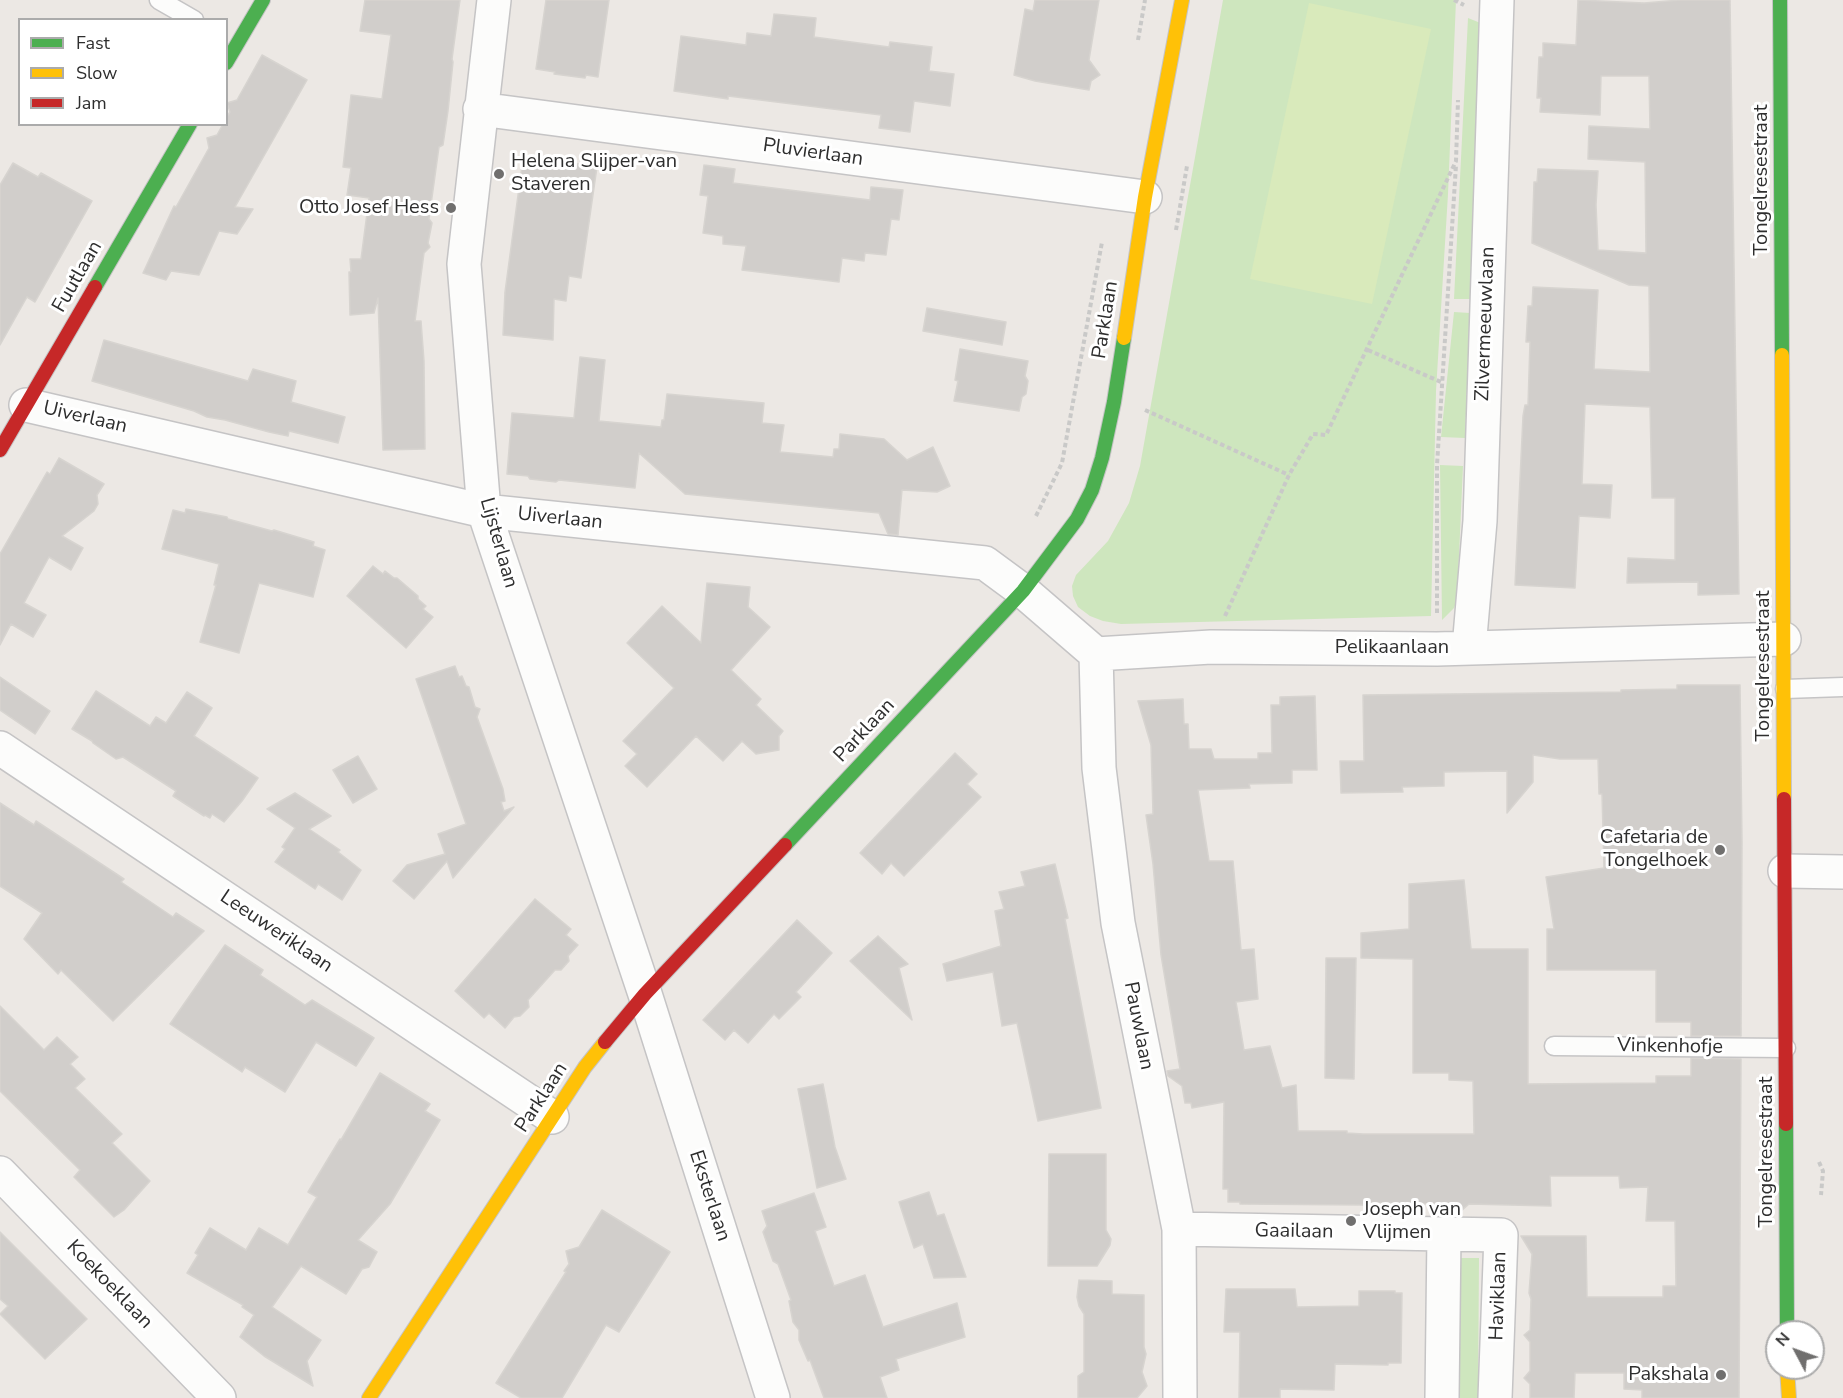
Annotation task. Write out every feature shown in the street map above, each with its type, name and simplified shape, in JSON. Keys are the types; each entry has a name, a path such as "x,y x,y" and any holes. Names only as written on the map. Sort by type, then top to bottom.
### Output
{"street":[{"path":"228,56 232,41 263,0"},
{"name":"Lijsterlaan","path":"494,0 464,264 484,512 645,994"},
{"name":"Parklaan","path":"369,1398 585,1067 645,994 1023,591 1077,519 1092,490 1102,458 1114,402 1145,197 1182,0"},
{"name":"Zilvermeeuwlaan","path":"1470,648 1480,521 1497,0"},
{"name":"Tongelresestraat","path":"1780,0 1787,1320"},
{"name":"Pluvierlaan","path":"480,109 1145,197"},
{"name":"Fuutlaan","path":"0,450 189,126"},
{"name":"Uiverlaan","path":"27,405 484,512 985,563 1023,591"},
{"path":"1023,591 1096,654"},
{"name":"Pelikaanlaan","path":"1096,654 1211,647 1437,649 1784,639"},
{"name":"Pauwlaan","path":"1096,654 1099,768 1118,923 1179,1229 1180,1398"},
{"name":"Leeuweriklaan","path":"0,748 552,1117"},
{"path":"1785,871 1843,872"},
{"name":"Eksterlaan","path":"645,994 773,1398"},
{"name":"Koekoeklaan","path":"0,1173 219,1398"},
{"name":"Gaailaan","path":"1179,1229 1444,1234"},
{"path":"1442,1398 1444,1234"},
{"name":"Haviklaan","path":"1444,1234 1501,1235 1495,1398"},
{"path":"1787,1380 1787,1396"}],"lane":[{"path":"159,0 190,18"},
{"path":"1785,689 1843,687"},
{"name":"Vinkenhofje","path":"1554,1046 1785,1048"}],"path":[{"path":"1462,4 1462,15"},
{"path":"1437,649 1437,465 1459,94"},
{"path":"1174,239 1188,159"},
{"path":"1211,647 1290,475 1313,434 1326,435 1456,161"},
{"path":"1057,548 1029,529 1062,463 1111,192"},
{"path":"1368,350 1441,382"},
{"path":"1147,399 1145,410 1290,475"}],"green space":[{"path":"1223,0 1456,0 1448,194 1436,391 1431,616 1121,624 1090,616 1078,607 1073,596 1072,586 1076,575 1108,541 1129,503 1140,466"},
{"path":"1309,3 1431,29 1372,304 1250,279"},
{"path":"1468,18 1483,24 1471,299 1454,299"},
{"path":"1454,312 1470,313 1465,438 1441,437"},
{"path":"1440,465 1463,466 1457,601 1454,608 1442,620"},
{"path":"1457,1258 1479,1258 1478,1398 1456,1398"}],"building":[{"path":"365,0 460,0 448,111 443,145 439,147 429,219 432,223 428,243 430,247 424,253 415,321 421,321 425,449 383,450 378,298 374,313 350,315 350,259 361,259 369,198 347,195 351,168 343,167 351,95 382,99 391,35 360,31"},
{"path":"546,0 609,0 598,77 586,75 585,78 554,74 555,72 536,69"},
{"path":"1035,0 1099,0 1089,60 1100,75 1091,81 1089,90 1014,75 1025,9 1033,11"},
{"path":"1578,0 1644,3 1730,0 1739,594 1698,595 1698,582 1627,583 1628,558 1675,560 1675,498 1652,498 1650,407 1585,404 1582,484 1612,485 1610,518 1579,516 1575,588 1515,585 1523,416 1525,405 1528,405 1530,342 1526,342 1528,306 1532,306 1533,287 1598,290 1594,369 1650,372 1649,286 1629,285 1532,243 1534,182 1537,182 1538,169 1598,171 1596,205 1598,250 1646,253 1645,162 1588,159 1589,126 1650,129 1649,76 1601,76 1600,115 1540,112 1541,98 1537,98 1539,57 1543,57 1543,43 1576,45"},
{"path":"774,14 816,18 814,37 889,47 890,42 932,47 929,71 954,74 950,106 914,101 910,132 879,128 881,115 674,91 681,36 746,45 747,33 771,36"},
{"path":"262,55 307,80 235,207 253,209 237,234 219,231 199,275 171,271 166,280 143,273 174,206 176,207 209,148 207,138 217,135 222,126 228,126 230,112 228,103 237,100"},
{"path":"523,158 540,158 597,167 581,278 569,276 566,301 554,299 553,340 503,335 505,292"},
{"path":"13,163 38,177 41,173 92,201 35,302 27,297 0,345 0,185"},
{"path":"704,165 735,169 733,183 870,200 871,187 903,190 899,220 891,219 886,255 865,253 864,261 842,258 839,282 742,270 746,246 723,244 723,236 703,233 708,196 700,195"},
{"path":"927,308 1006,322 1002,345 923,331"},
{"path":"104,340 248,381 253,369 296,381 291,402 345,417 338,443 289,431 288,436 207,417 194,411 92,381"},
{"path":"960,349 1028,361 1025,376 1028,381 1026,394 1022,397 1019,411 954,401"},
{"path":"580,357 605,360 599,421 661,427 667,394 764,403 762,423 784,425 780,452 833,457 834,449 839,449 840,434 884,439 907,460 933,447 950,486 937,492 902,490 898,535 888,534 879,513 685,494 639,453 635,488 559,480 556,482 507,474 512,413 574,418"},
{"path":"59,458 104,484 97,495 98,504 94,511 62,536 83,548 71,570 49,557 24,603 46,615 33,637 11,624 0,645 0,554 47,472 50,474"},
{"path":"186,509 227,517 314,542 313,546 325,550 313,597 259,583 239,653 200,642 216,585 214,585 219,564 162,549 173,510 185,513"},
{"path":"373,566 383,574 385,571 397,578 418,596 418,599 426,606 423,609 433,617 406,648 347,596"},
{"path":"707,583 750,587 748,607 770,627 731,670 761,699 756,705 783,731 779,736 779,750 756,754 742,741 723,761 696,736 647,787 625,766 637,754 623,741 674,688 627,643 662,606 701,643"},
{"path":"455,666 459,677 462,676 466,686 469,687 475,707 480,709 477,717 503,789 505,801 501,802 504,811 514,807 453,878 447,861 414,899 393,881 407,865 445,854 438,834 466,824 416,679"},
{"path":"0,677 50,711 35,734 0,710"},
{"path":"1677,685 1740,685 1741,1036 1691,1036 1691,1022 1656,1022 1656,970 1547,970 1547,929 1554,929 1546,877 1604,868 1602,794 1599,794 1598,759 1560,759 1533,755 1533,782 1507,813 1507,771 1444,772 1444,786 1402,787 1403,792 1341,793 1340,761 1364,761 1363,695 1621,692 1621,690 1677,689"},
{"path":"96,691 150,726 156,717 166,723 187,692 212,708 194,736 258,778 224,822 212,814 210,818 204,816 173,796 176,791 123,757 116,759 72,729"},
{"path":"1315,696 1317,770 1292,770 1292,783 1249,784 1250,788 1198,790 1209,861 1233,861 1241,950 1254,949 1258,999 1236,1002 1244,1050 1270,1046 1282,1088 1296,1085 1298,1131 1347,1131 1347,1133 1363,1134 1474,1134 1473,1081 1449,1080 1449,1073 1413,1073 1413,959 1361,958 1361,933 1409,929 1409,884 1464,880 1471,949 1528,949 1528,1084 1656,1083 1656,1076 1691,1076 1691,1058 1741,1059 1739,1398 1642,1398 1642,1390 1624,1389 1624,1373 1575,1373 1574,1398 1530,1398 1530,1384 1524,1378 1530,1371 1530,1342 1524,1335 1530,1330 1531,1299 1529,1293 1532,1254 1521,1236 1586,1236 1587,1297 1663,1297 1663,1286 1676,1286 1675,1221 1646,1221 1648,1187 1620,1188 1619,1176 1550,1176 1551,1206 1469,1204 1460,1212 1454,1205 1438,1204 1379,1203 1370,1212 1363,1205 1228,1202 1228,1189 1223,1189 1224,1102 1192,1108 1191,1103 1185,1103 1182,1086 1168,1076 1167,1071 1180,1069 1161,955 1146,815 1153,814 1151,745 1138,701 1183,699 1184,724 1188,724 1189,749 1211,749 1214,759 1258,759 1258,753 1272,753 1271,705 1280,705 1280,697"},
{"path":"955,753 977,774 967,784 981,797 904,876 891,863 882,874 860,853"},
{"path":"358,756 377,789 353,803 333,770"},
{"path":"295,793 331,816 309,829 340,850 338,852 361,870 342,900 318,884 315,889 275,862 285,849 282,847 295,828 267,809"},
{"path":"0,803 34,825 36,821 124,879 121,882 173,917 176,913 204,931 113,1021 61,970 58,974 24,939 42,913 0,886"},
{"path":"1055,864 1068,918 1065,919 1101,1108 1038,1121 1017,1023 1002,1026 993,972 947,981 943,964 1001,946 995,911 1004,909 999,892 1025,886 1021,872"},
{"path":"535,899 571,929 566,935 578,945 568,956 569,961 561,970 555,970 528,1000 529,1007 520,1016 514,1017 505,1028 489,1013 484,1018 455,991"},
{"path":"797,920 832,953 796,992 801,997 779,1019 774,1014 748,1043 734,1030 725,1040 703,1020"},
{"path":"878,936 908,964 899,968 912,1020 850,961"},
{"path":"225,945 263,970 260,975 305,1005 312,1000 374,1038 356,1066 316,1042 285,1092 245,1067 242,1072 170,1024"},
{"path":"1326,958 1356,958 1354,1079 1325,1078"},
{"path":"0,1006 44,1050 57,1037 78,1057 70,1064 85,1079 75,1088 122,1134 112,1143 150,1181 124,1210 114,1217 74,1177 80,1170 0,1091"},
{"path":"380,1073 430,1104 425,1111 440,1120 390,1204 358,1240 377,1252 369,1267 362,1269 346,1294 301,1266 272,1307 321,1340 307,1361 313,1386 264,1356 240,1337 254,1315 242,1307 243,1305 187,1273 198,1255 195,1253 210,1228 246,1250 259,1228 288,1245 317,1197 308,1192"},
{"path":"823,1084 835,1147 846,1179 817,1188 798,1089"},
{"path":"1049,1154 1106,1154 1106,1230 1111,1239 1110,1245 1097,1266 1048,1266"},
{"path":"929,1192 937,1216 944,1214 966,1277 934,1278 923,1244 914,1248 899,1202"},
{"path":"814,1193 826,1227 815,1231 834,1286 865,1275 883,1327 957,1303 965,1337 896,1359 899,1370 880,1377 887,1398 824,1398 810,1360 808,1361 799,1340 799,1330 793,1322 789,1301 791,1300 763,1232 767,1226 762,1211"},
{"path":"602,1210 670,1252 619,1332 606,1325 562,1398 521,1398 496,1383 566,1272 564,1271 569,1264 566,1251 579,1247"},
{"path":"0,1232 87,1319 45,1359 0,1314 8,1306 0,1299"},
{"path":"1079,1280 1112,1281 1112,1294 1144,1295 1146,1354 1142,1372 1147,1386 1137,1398 1078,1398 1078,1376 1084,1372 1084,1314 1077,1297"},
{"path":"1226,1289 1295,1289 1297,1307 1359,1306 1359,1291 1402,1293 1401,1363 1388,1363 1388,1365 1335,1364 1334,1390 1280,1389 1280,1398 1239,1398 1240,1332 1224,1332"}],"traffic: fast":[{"path":"228,60 263,0"},
{"path":"1780,0 1782,355"},
{"path":"95,287 189,126"},
{"path":"785,845 1023,591 1077,519 1092,490 1102,458 1124,338"},
{"path":"1786,1124 1787,1320"}],"traffic: slow":[{"path":"1124,338 1145,197 1182,0"},
{"path":"1782,355 1784,799"},
{"path":"369,1398 585,1067 605,1042"},
{"path":"1788,1380 1789,1398"}],"traffic: jam":[{"path":"0,450 95,287"},
{"path":"1784,799 1786,1124"},
{"path":"605,1042 645,994 785,845"}],"place":[{"name":"Helena Slijper-van Staveren","path":"499,174"},
{"name":"Otto Josef Hess","path":"451,208"},
{"name":"Cafetaria de Tongelhoek","path":"1720,850"},
{"name":"Joseph van Vlijmen","path":"1351,1221"},
{"name":"Pakshala","path":"1721,1375"}]}
